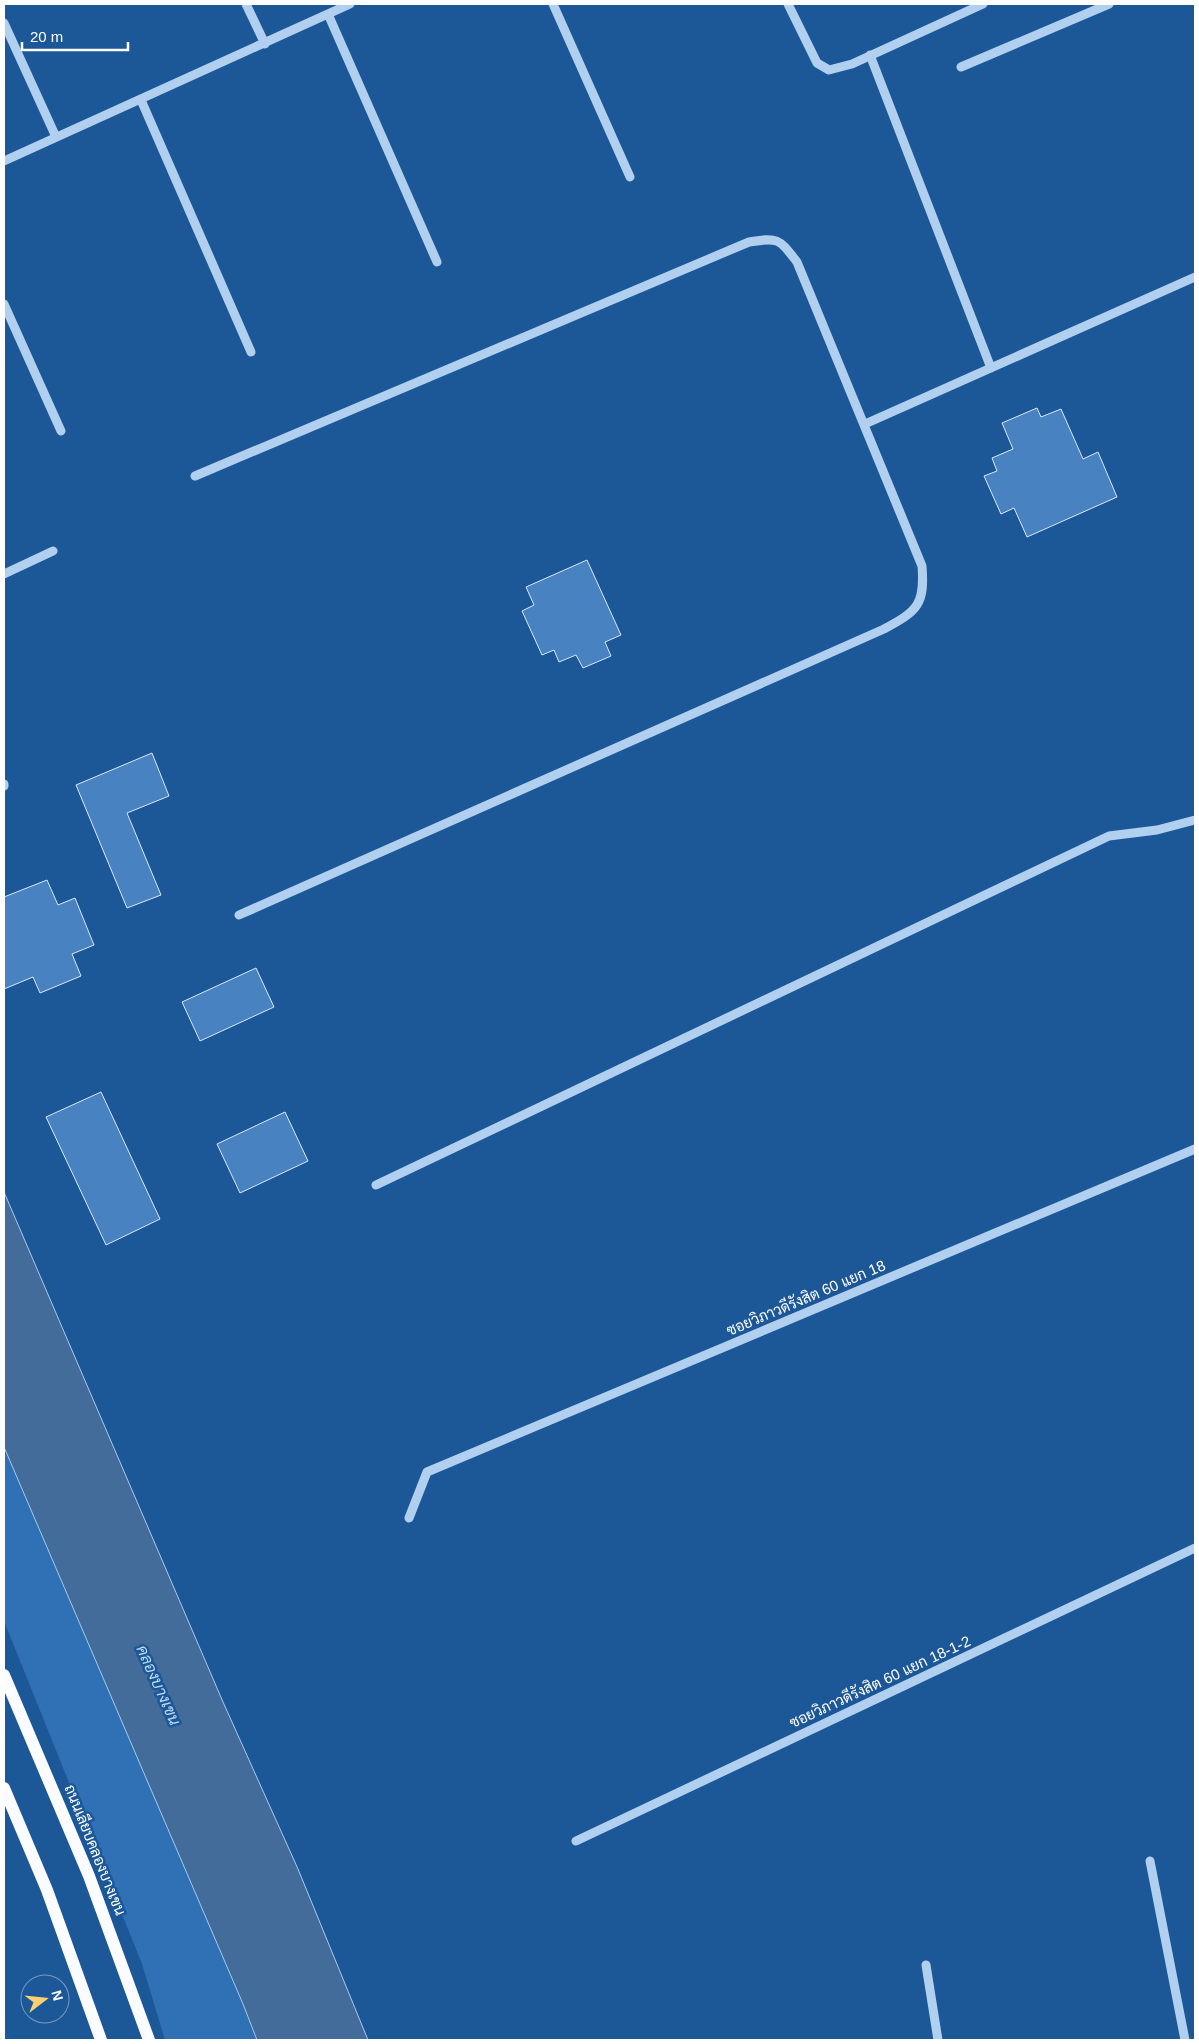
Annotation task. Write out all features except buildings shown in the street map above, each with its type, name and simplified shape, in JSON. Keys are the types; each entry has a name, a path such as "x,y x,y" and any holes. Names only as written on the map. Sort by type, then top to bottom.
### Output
{"main road":[{"name":"ถนนเลียบคลองบางเขน","path":"4,1675 89,1876 149,2040"},
{"path":"4,1788 47,1890 101,2040"}],"street":[{"path":"246,4 265,44"},
{"path":"4,161 350,4"},
{"path":"553,4 630,177"},
{"path":"788,4 817,63 829,70 852,64 984,4"},
{"path":"962,67 1109,4"},
{"path":"328,14 437,262"},
{"path":"4,22 56,137"},
{"path":"870,55 991,368"},
{"path":"141,100 250,352"},
{"path":"195,476 740,246 768,239 781,242 797,262 922,566 924,588 919,603 904,618 884,629 238,915"},
{"path":"865,424 1195,276"},
{"path":"4,304 60,431"},
{"path":"4,574 52,551"},
{"path":"376,1185 1109,836 1158,830 1195,820"},
{"name":"ซอยวิภาวดีรังสิต 60 แยก 18","path":"409,1518 427,1472 1195,1149"},
{"name":"ซอยวิภาวดีรังสิต 60 แยก 18-1-2","path":"576,1841 1195,1548"},
{"path":"1150,1861 1185,2040"},
{"path":"926,1966 938,2040"}],"shaded area":[{"path":"4,1447 257,2040 165,2040 142,1964 4,1621"}],"water":[{"name":"คลองบางเขน","path":"4,1192 223,1702 298,1869 368,2040 257,2040 4,1447"}]}
